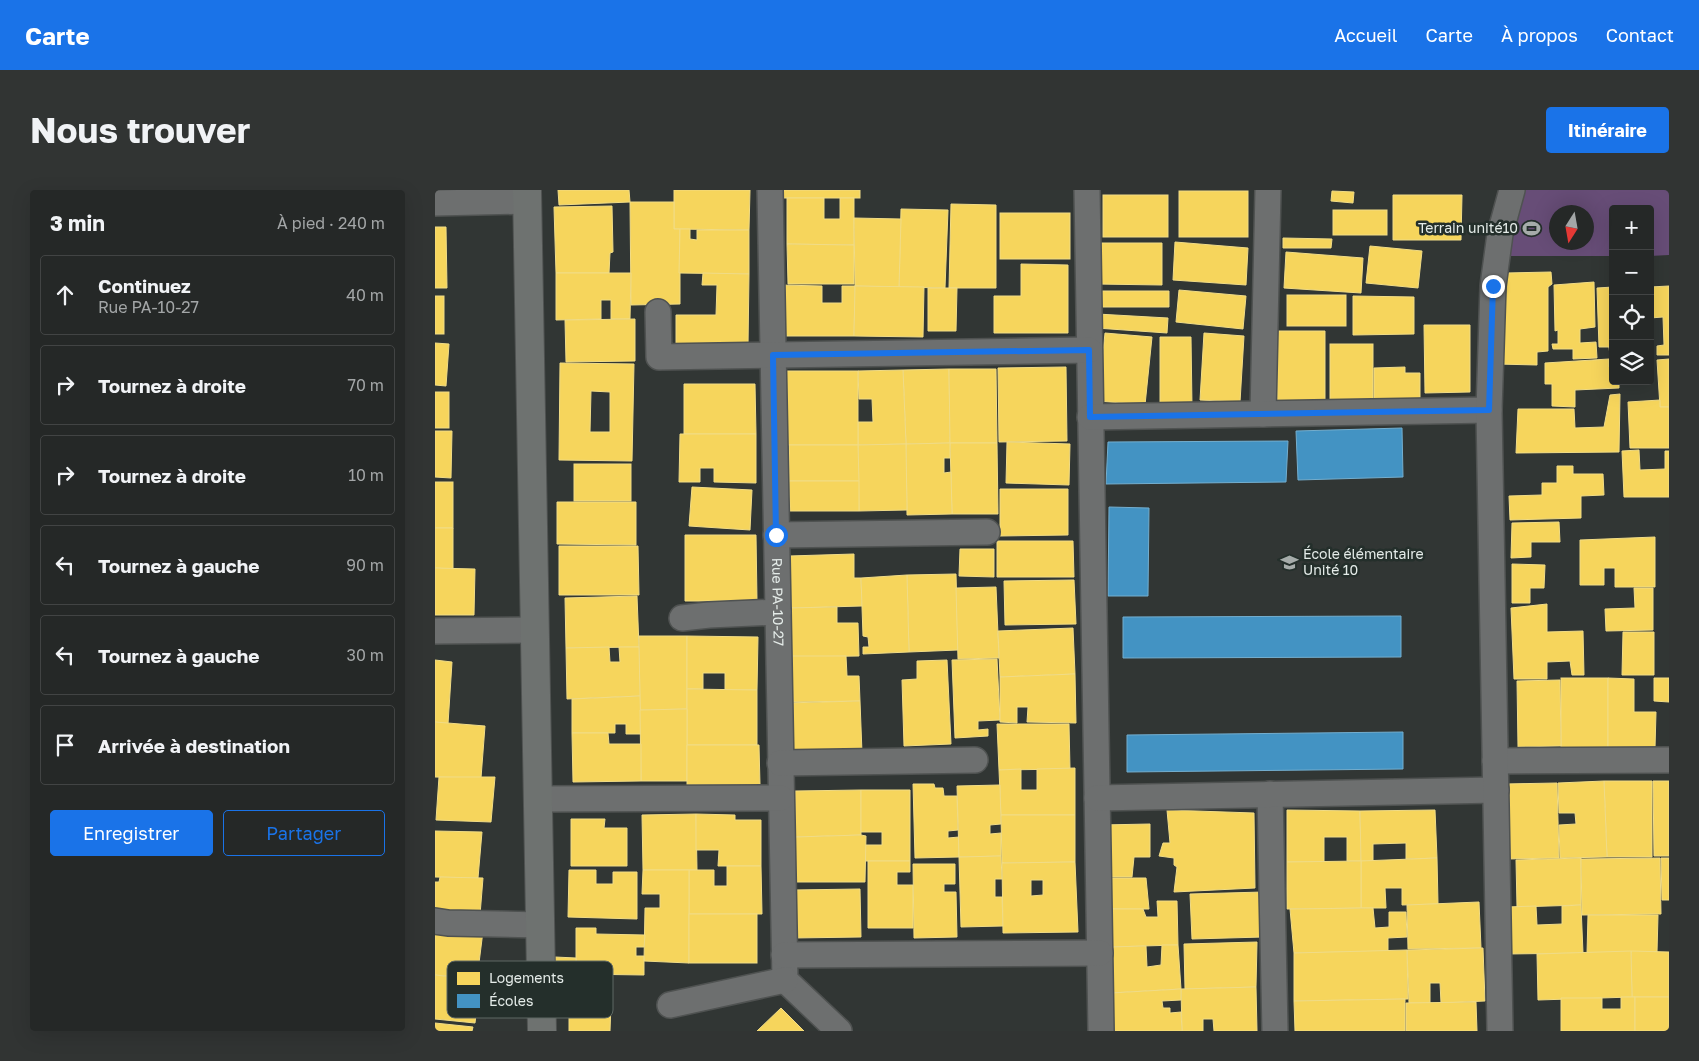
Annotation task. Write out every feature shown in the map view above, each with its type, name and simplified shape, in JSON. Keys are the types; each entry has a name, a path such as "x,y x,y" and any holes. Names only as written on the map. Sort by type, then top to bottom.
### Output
{"street":[{"name":"Rue PA-10-27","path":"770,190 785,980"},
{"path":"1087,190 1101,1031"},
{"path":"1263,414 1268,190"},
{"path":"1500,1031 1489,410 1493,286 1500,234 1512,190"},
{"path":"435,203 527,196 541,961"},
{"path":"658,312 659,356 1089,350"},
{"path":"1090,417 1489,410"},
{"path":"776,535 987,532"},
{"path":"683,618 778,612"},
{"path":"435,631 535,630"},
{"path":"780,763 975,760"},
{"path":"1495,761 1669,760"},
{"path":"1097,798 1496,790"},
{"path":"1270,794 1275,1031"},
{"path":"538,799 781,798"},
{"path":"435,921 448,923 540,925"},
{"path":"784,955 1100,953"},
{"path":"670,1005 785,980 839,1031"},
{"path":"542,1018 542,1031"}],"shaded area":[{"name":"Terrain unité10","path":"1507,190 1669,190 1669,255 1654,256 1654,205 1609,205 1609,256 1509,256"}],"building: Logements":[{"path":"558,190 629,190 630,202 559,205"},
{"path":"674,190 750,190 749,230 674,229"},
{"path":"783,190 860,190 860,198 783,198"},
{"path":"1179,191 1248,191 1248,237 1179,237"},
{"path":"1332,191 1354,192 1353,203 1331,201"},
{"path":"1103,195 1168,195 1168,237 1103,237"},
{"path":"1393,195 1462,195 1461,240 1393,240"},
{"path":"787,198 824,198 824,219 840,219 840,198 854,198 854,245 787,244"},
{"path":"630,202 674,202 674,229 680,229 680,304 631,305"},
{"path":"951,204 996,205 996,288 949,288"},
{"path":"612,206 613,252 610,253 609,273 556,273 554,207"},
{"path":"901,209 948,210 945,288 899,287"},
{"path":"1333,210 1387,210 1387,235 1333,235"},
{"path":"1000,213 1070,213 1070,259 1000,259"},
{"path":"854,218 901,219 899,287 855,286"},
{"path":"435,227 446,227 447,288 435,288"},
{"path":"680,229 690,229 690,239 697,240 697,230 749,230 749,274 679,273"},
{"path":"1283,238 1332,239 1331,248 1283,248"},
{"path":"1175,242 1248,248 1246,285 1173,280"},
{"path":"1096,243 1162,243 1162,285 1096,284"},
{"path":"787,244 854,245 854,284 788,284"},
{"path":"1370,246 1422,251 1418,288 1366,283"},
{"path":"1286,252 1363,258 1361,293 1284,288"},
{"path":"1021,264 1068,265 1068,333 994,333 994,296 1021,296"},
{"path":"1551,272 1552,284 1548,287 1548,351 1537,352 1537,365 1497,364 1506,273"},
{"path":"556,273 631,273 630,319 611,319 611,300 601,300 601,319 556,320"},
{"path":"703,273 749,274 748,346 676,344 676,315 716,315 717,285 702,285"},
{"path":"1594,282 1595,327 1580,329 1580,343 1596,342 1597,358 1573,359 1573,349 1553,349 1552,344 1558,344 1558,330 1555,331 1554,285"},
{"path":"781,285 822,286 822,303 842,303 842,286 855,286 854,336 781,336"},
{"path":"855,286 924,287 923,337 854,336"},
{"path":"1669,286 1669,355 1657,355 1657,346 1664,345 1663,317 1654,318 1654,287"},
{"path":"1609,287 1609,347 1599,347 1597,288"},
{"path":"928,288 957,288 956,331 928,331"},
{"path":"1179,290 1246,296 1243,329 1176,322"},
{"path":"1101,291 1169,291 1169,307 1100,307"},
{"path":"1287,295 1346,295 1346,326 1287,326"},
{"path":"435,296 444,296 444,334 435,334"},
{"path":"1353,296 1414,297 1414,334 1353,335"},
{"path":"1097,314 1168,318 1167,333 1096,328"},
{"path":"635,319 635,361 566,362 565,320"},
{"path":"1424,325 1470,325 1470,392 1425,393"},
{"path":"1277,331 1325,331 1325,406 1277,405"},
{"path":"1105,333 1152,337 1145,405 1098,401"},
{"path":"1204,333 1244,336 1240,402 1200,400"},
{"path":"1160,337 1191,337 1192,407 1160,407"},
{"path":"435,343 449,344 446,386 435,385"},
{"path":"1330,344 1373,344 1373,405 1330,405"},
{"path":"1609,359 1609,385 1619,385 1619,388 1575,390 1575,407 1552,406 1552,384 1545,384 1545,363"},
{"path":"1669,359 1669,407 1660,407 1657,360"},
{"path":"560,363 634,364 632,461 559,460","holes":["591,391 610,392 610,432 590,432"]},
{"path":"1066,367 1067,441 999,442 998,368"},
{"path":"1405,367 1405,373 1420,373 1420,403 1374,405 1374,368"},
{"path":"949,369 950,443 906,444 903,370"},
{"path":"949,369 996,369 997,443 950,443"},
{"path":"903,370 906,444 858,445 858,422 873,422 872,399 859,399 858,371"},
{"path":"784,371 858,371 858,445 784,445"},
{"path":"684,384 755,384 756,434 684,434"},
{"path":"435,392 449,392 449,428 435,428"},
{"path":"1620,394 1619,452 1516,453 1518,409 1574,409 1575,428 1604,427 1610,395"},
{"path":"1660,400 1660,407 1669,407 1669,448 1630,448 1628,402"},
{"path":"435,431 452,431 451,478 435,477"},
{"path":"680,434 756,434 756,483 714,482 714,468 700,468 700,482 679,482"},
{"path":"1007,442 1070,444 1069,485 1006,483"},
{"path":"950,443 997,443 998,514 952,514"},
{"path":"950,443 950,458 944,458 944,473 951,472 952,514 907,515 906,444"},
{"path":"906,444 907,510 859,511 858,445"},
{"path":"789,445 858,445 859,481 789,481"},
{"path":"1639,450 1640,470 1665,469 1665,451 1669,451 1669,497 1624,497 1622,451"},
{"path":"574,464 631,464 631,501 574,501"},
{"path":"1557,466 1573,466 1573,474 1603,474 1604,495 1581,496 1581,518 1510,520 1509,496 1542,495 1542,483 1557,483"},
{"path":"789,481 859,481 859,511 790,511"},
{"path":"435,482 453,482 453,528 435,528"},
{"path":"692,487 752,490 750,530 689,526"},
{"path":"1000,489 1068,489 1068,535 1000,536"},
{"path":"557,502 636,502 636,545 557,544"},
{"path":"1559,522 1560,542 1531,542 1531,557 1511,558 1512,523"},
{"path":"435,528 453,528 453,569 435,568"},
{"path":"685,535 756,535 757,601 685,601"},
{"path":"1655,537 1655,587 1615,587 1615,568 1604,568 1604,585 1580,585 1580,540"},
{"path":"997,541 1073,541 1074,577 997,577"},
{"path":"559,546 638,546 639,595 559,595"},
{"path":"960,549 994,549 994,577 959,576"},
{"path":"854,554 854,578 861,578 862,606 791,608 789,556"},
{"path":"1512,564 1545,565 1544,588 1530,588 1530,603 1512,603"},
{"path":"435,568 475,569 474,615 435,615"},
{"path":"956,574 958,650 909,652 907,575"},
{"path":"907,575 909,652 863,654 863,647 869,647 868,637 863,636 861,578"},
{"path":"1074,580 1076,624 1005,625 1004,581"},
{"path":"996,587 999,658 958,659 956,588"},
{"path":"1634,588 1653,588 1653,630 1606,631 1605,609 1635,608"},
{"path":"637,596 639,647 566,648 565,598"},
{"path":"1547,604 1547,632 1583,631 1584,675 1572,675 1570,661 1547,662 1547,679 1514,679 1511,608"},
{"path":"837,607 837,623 858,623 859,656 787,657 786,608"},
{"path":"1073,628 1075,674 1000,677 998,631"},
{"path":"1623,632 1654,632 1654,675 1622,675"},
{"path":"639,636 687,636 687,709 640,710"},
{"path":"687,636 758,637 757,690 725,690 725,673 703,673 703,689 687,689"},
{"path":"609,647 610,662 620,662 619,647 639,647 640,696 567,699 566,648"},
{"path":"792,656 846,656 847,676 859,676 860,701 793,702"},
{"path":"997,659 1000,720 978,721 978,730 988,729 988,736 955,738 952,660"},
{"path":"435,660 452,662 448,724 435,722"},
{"path":"947,660 951,744 904,746 902,680 917,679 917,661"},
{"path":"1075,674 1076,723 1027,722 1028,707 1017,707 1017,723 1000,722 1000,677"},
{"path":"1561,678 1608,678 1608,748 1561,748"},
{"path":"1608,678 1634,679 1634,712 1656,712 1655,748 1608,748"},
{"path":"1654,678 1669,678 1669,702 1654,701"},
{"path":"1560,680 1561,746 1518,747 1517,681"},
{"path":"687,689 757,690 757,745 687,745"},
{"path":"640,696 641,734 626,734 626,724 615,724 615,733 572,733 572,699"},
{"path":"860,701 862,753 787,756 785,703"},
{"path":"687,709 687,781 641,781 640,710"},
{"path":"435,722 485,726 481,778 435,777"},
{"path":"997,724 1069,724 1070,769 999,770"},
{"path":"572,733 608,733 609,744 641,744 641,781 573,782"},
{"path":"687,745 759,745 760,785 687,785"},
{"path":"1075,768 1075,815 1001,815 999,770 1021,769 1021,790 1037,790 1037,769"},
{"path":"439,777 495,777 491,822 436,820"},
{"path":"1604,781 1652,781 1652,857 1607,857"},
{"path":"1604,781 1607,857 1560,858 1559,825 1576,824 1575,813 1559,813 1558,783"},
{"path":"1653,781 1669,781 1669,856 1654,856"},
{"path":"1557,783 1559,858 1507,859 1505,784"},
{"path":"913,784 934,784 935,788 943,788 944,796 957,796 958,830 948,831 948,838 959,837 959,857 915,858"},
{"path":"1000,785 1001,824 990,825 990,834 1001,833 1001,856 959,857 957,786"},
{"path":"861,790 861,835 795,837 795,791"},
{"path":"861,790 910,790 910,861 865,861 865,845 882,845 882,832 861,832"},
{"path":"1167,810 1254,813 1255,888 1174,892 1177,867 1174,865 1174,858 1159,856 1163,843 1170,843"},
{"path":"1287,810 1360,811 1361,861 1347,861 1347,837 1324,837 1324,862 1287,862"},
{"path":"1435,810 1437,858 1406,859 1406,843 1373,844 1373,861 1361,861 1360,811"},
{"path":"696,814 697,870 643,870 642,815"},
{"path":"696,814 735,815 735,820 761,820 761,866 718,866 719,850 696,850"},
{"path":"1001,815 1075,815 1075,862 1002,863"},
{"path":"571,819 605,819 604,828 627,828 627,866 571,866"},
{"path":"1150,824 1150,857 1134,857 1132,877 1102,877 1101,825"},
{"path":"435,831 482,832 478,878 435,877"},
{"path":"866,836 865,882 795,882 795,837"},
{"path":"1001,856 1002,879 995,879 995,897 1002,897 1003,926 961,927 959,857"},
{"path":"1437,858 1438,904 1402,905 1402,888 1385,888 1386,908 1361,908 1361,861"},
{"path":"1581,858 1581,905 1517,907 1516,860"},
{"path":"1660,858 1661,914 1582,915 1581,859"},
{"path":"1661,858 1669,858 1669,900 1662,900"},
{"path":"868,861 910,861 910,872 897,872 897,885 913,885 913,928 868,928"},
{"path":"1361,861 1361,908 1287,909 1287,862"},
{"path":"1075,862 1078,932 1003,933 1002,863","holes":["1031,880 1043,880 1043,895 1031,896"]},
{"path":"913,864 955,864 955,884 944,884 944,892 956,892 957,937 914,938"},
{"path":"727,866 761,866 762,914 689,914 689,870 714,870 714,886 727,886"},
{"path":"569,870 596,870 596,884 613,884 613,872 637,872 637,919 568,917"},
{"path":"643,870 689,870 689,963 644,961 645,908 660,908 660,894 642,894"},
{"path":"440,877 483,878 480,915 435,913 435,882 439,882"},
{"path":"1106,878 1146,878 1149,909 1107,909"},
{"path":"860,889 861,937 794,938 793,890"},
{"path":"1263,892 1263,937 1192,939 1190,894"},
{"path":"1157,901 1177,901 1178,945 1108,947 1107,909 1143,909 1146,917 1158,917"},
{"path":"1479,902 1481,948 1408,949 1407,905"},
{"path":"1581,905 1583,953 1508,954 1507,907 1536,906 1537,925 1562,924 1562,906"},
{"path":"1373,908 1375,928 1389,927 1389,912 1406,912 1407,937 1388,938 1388,951 1294,953 1290,909"},
{"path":"689,914 757,914 757,963 689,963"},
{"path":"1588,915 1658,915 1657,952 1587,953"},
{"path":"435,926 483,931 479,961 447,961 447,976 435,975"},
{"path":"576,928 596,928 596,934 645,935 644,947 636,947 636,956 644,956 644,975 613,975 613,961 576,961"},
{"path":"1257,942 1256,987 1185,989 1184,944"},
{"path":"1162,945 1178,945 1181,989 1110,993 1108,947 1146,946 1147,967 1161,965"},
{"path":"1483,948 1485,1001 1441,1003 1440,983 1430,983 1430,1003 1409,1003 1407,950"},
{"path":"1407,950 1408,999 1294,1001 1294,953"},
{"path":"1631,951 1669,952 1669,997 1632,997"},
{"path":"1631,951 1632,997 1538,1000 1537,954"},
{"path":"555,957 576,958 576,961 555,961"},
{"path":"435,975 447,976 447,1018 476,1018 475,1023 435,1019"},
{"path":"1256,987 1257,1031 1214,1031 1213,1019 1203,1019 1203,1031 1182,1031 1181,989"},
{"path":"1181,989 1181,1000 1162,1001 1163,1008 1170,1008 1170,1013 1181,1012 1182,1031 1113,1031 1111,993"},
{"path":"1621,997 1635,997 1635,1031 1561,1031 1561,998 1602,998 1602,1009 1621,1009"},
{"path":"1635,997 1669,997 1669,1031 1635,1031"},
{"path":"1405,999 1405,1031 1295,1031 1294,1001"},
{"path":"1476,1002 1477,1031 1406,1031 1406,1003"},
{"path":"781,1008 804,1031 757,1031"},
{"path":"569,1018 610,1018 610,1031 569,1031"},
{"path":"435,1023 473,1027 472,1031 435,1031"}],"building: Écoles":[{"path":"1402,428 1403,477 1298,480 1296,431"},
{"path":"1288,441 1286,482 1106,484 1108,442"},
{"path":"1109,507 1149,508 1148,596 1108,596"},
{"path":"1401,616 1401,657 1123,658 1123,617"},
{"path":"1403,732 1403,769 1127,772 1127,735"}],"place":[{"name":"Terrain unité10","path":"1532,228"},
{"name":"École élémentaire Unité 10","path":"1289,562"}],"route":[{"path":"776,535 773,355 1089,350 1090,417 1489,410 1493,286"}]}
